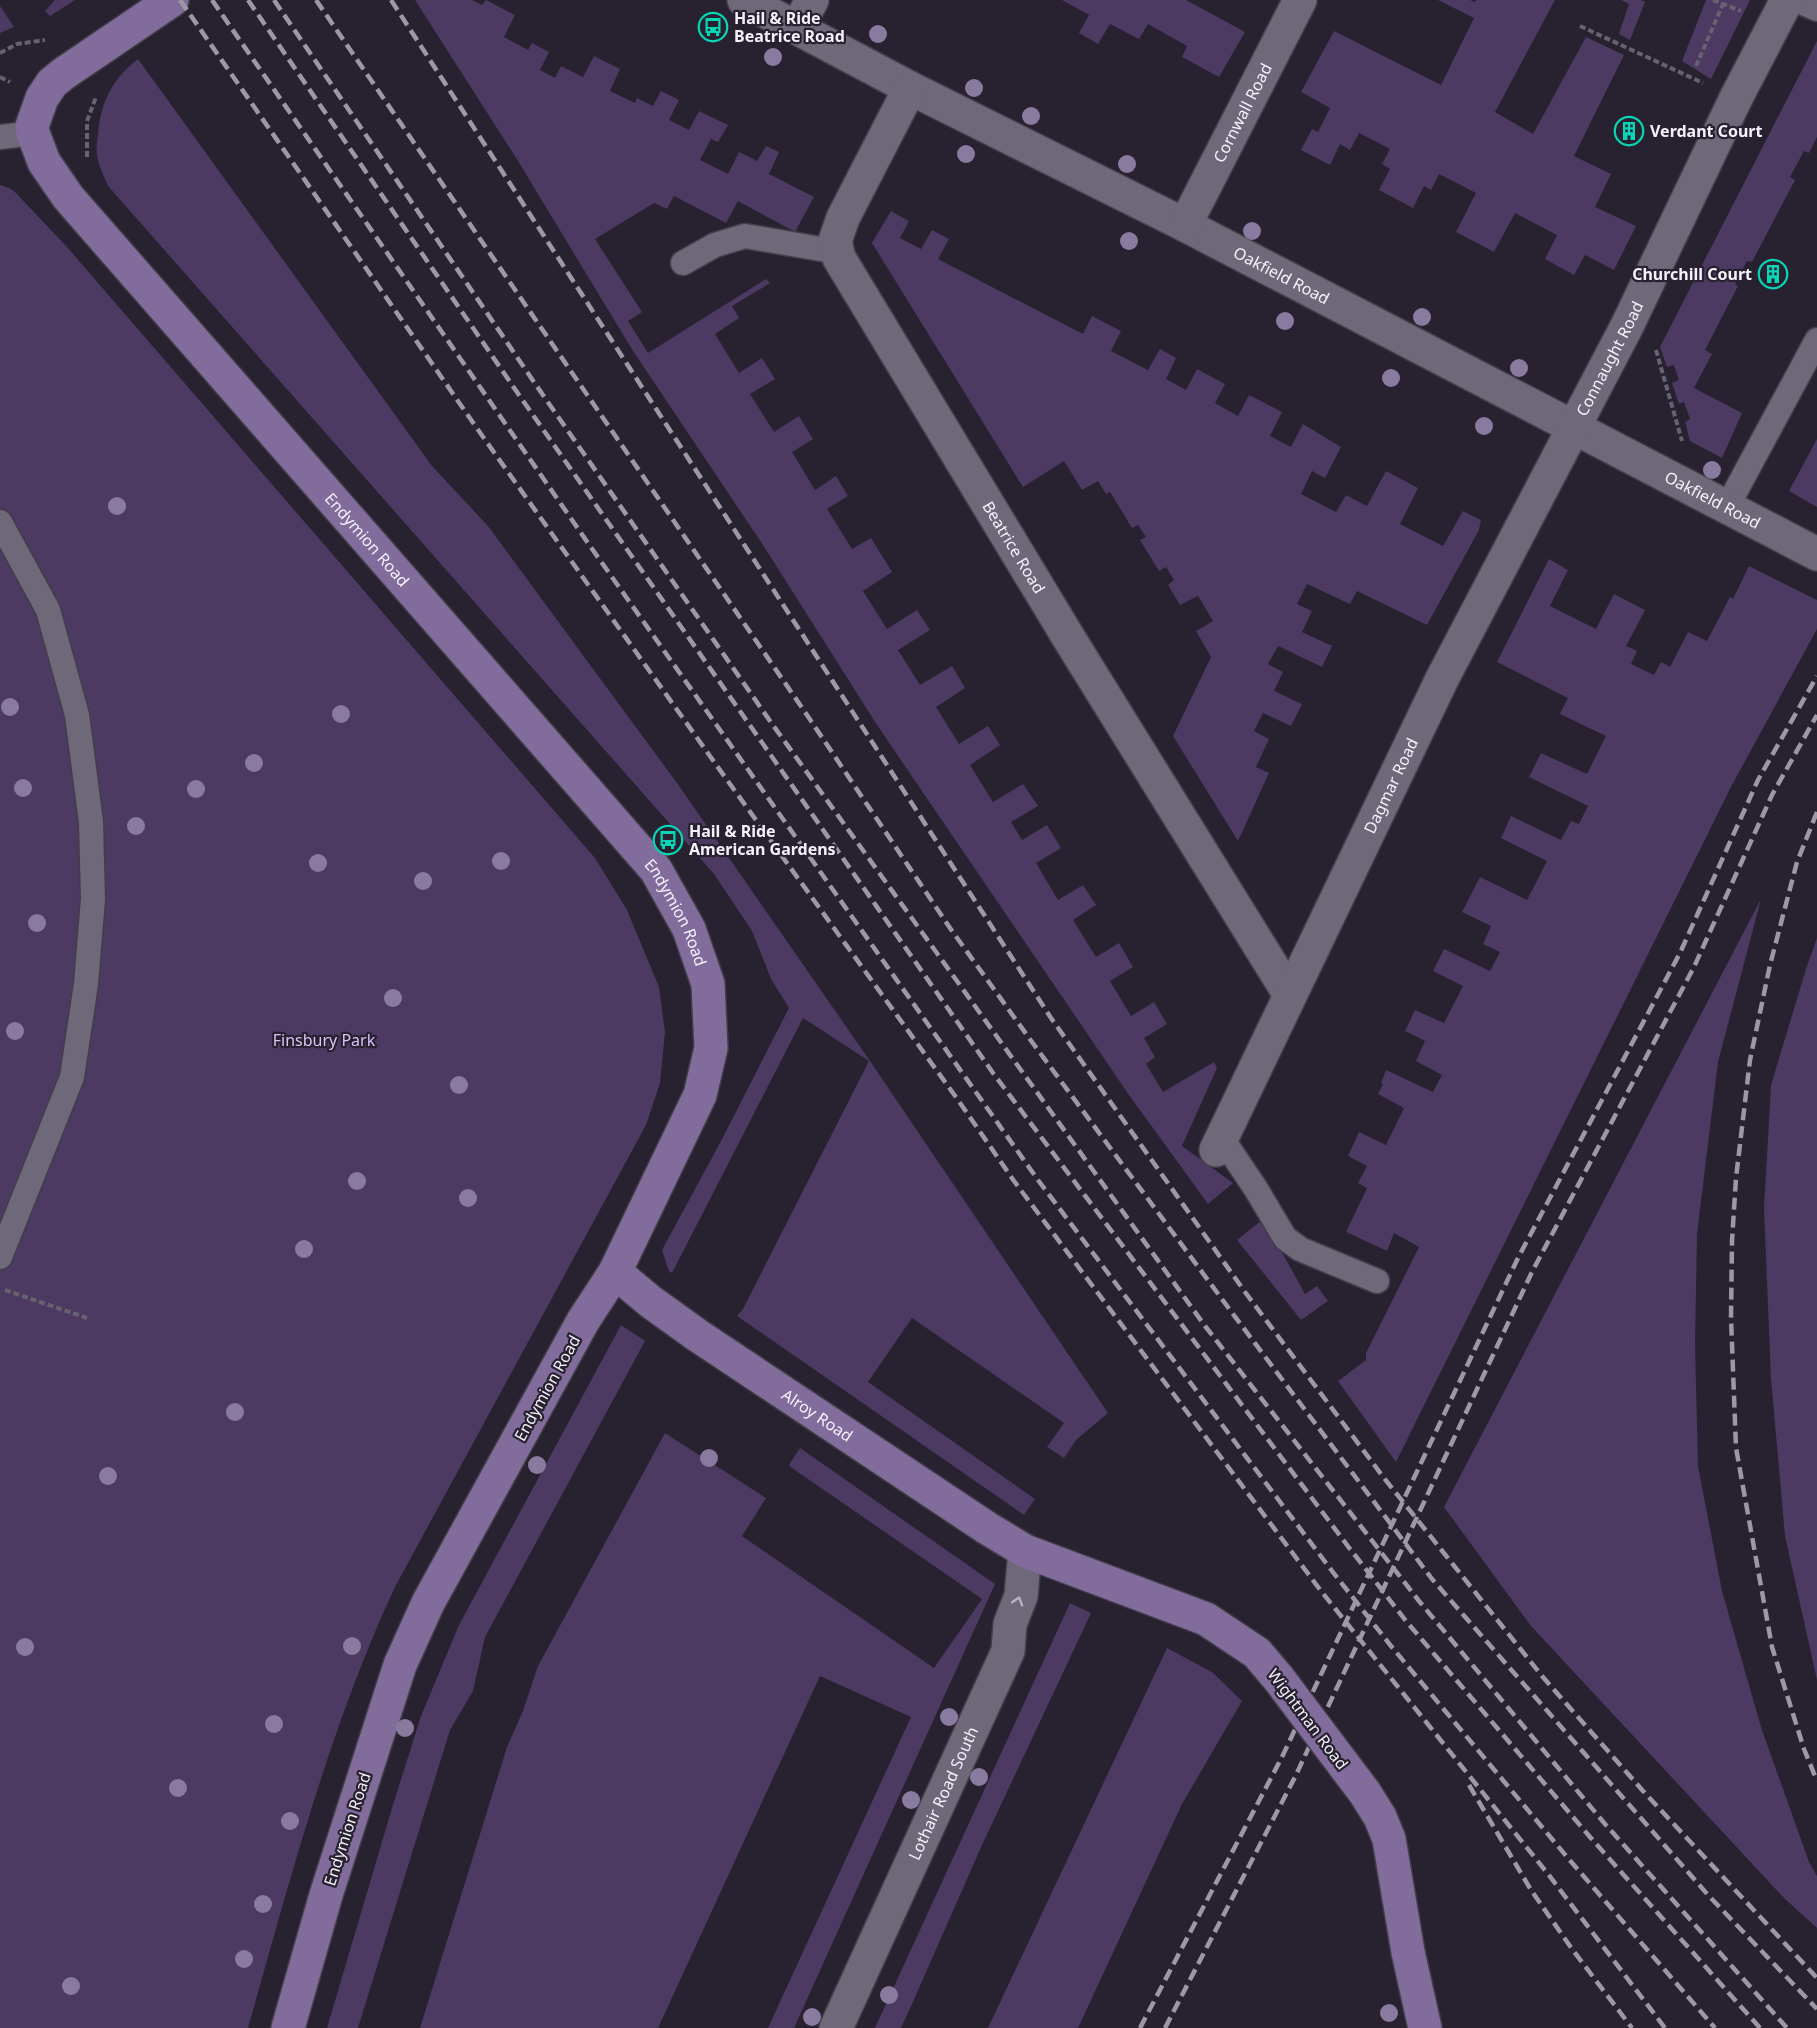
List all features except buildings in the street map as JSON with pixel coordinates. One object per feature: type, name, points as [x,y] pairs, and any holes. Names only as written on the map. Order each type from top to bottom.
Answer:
[{"type":"main road","points":[[33,133],[32,126],[42,98],[52,83],[82,60],[172,0]]},
{"type":"main road","name":"Endymion Road","points":[[33,133],[44,162],[68,197],[656,870],[689,929],[708,984],[711,1048],[700,1095],[615,1272],[583,1321],[440,1582],[400,1665],[326,1895],[288,2028]]},
{"type":"main road","name":"Alroy Road","points":[[615,1272],[651,1302],[697,1335],[1025,1551]]},
{"type":"main road","name":"Wightman Road","points":[[1025,1551],[1206,1619],[1257,1653],[1365,1793],[1380,1817],[1389,1839],[1408,1952],[1425,2028]]},
{"type":"street","name":"Oakfield Road","points":[[744,0],[805,14],[910,88],[1185,225],[1817,554]]},
{"type":"street","name":"Cornwall Road","points":[[1185,225],[1300,0]]},
{"type":"street","name":"Connaught Road","points":[[1574,428],[1628,326],[1736,98],[1787,0]]},
{"type":"street","name":"Beatrice Road","points":[[910,88],[843,218],[835,241],[839,258],[846,273],[1290,995]]},
{"type":"street","name":"Dagmar Road","points":[[1219,1143],[1442,679],[1574,428]]},
{"type":"street","name":"Lothair Road South","points":[[836,2028],[1008,1651],[1010,1624],[1021,1596],[1025,1551]]},
{"type":"lane","points":[[1796,0],[1817,9]]},
{"type":"lane","points":[[0,137],[33,133]]},
{"type":"lane","points":[[683,263],[716,245],[744,236],[838,252]]},
{"type":"lane","points":[[1727,507],[1817,340]]},
{"type":"lane","points":[[0,522],[48,610],[77,715],[91,822],[93,899],[86,984],[72,1077],[0,1257]]},
{"type":"lane","points":[[1219,1143],[1256,1189],[1285,1238],[1300,1249],[1377,1281]]},
{"type":"path","points":[[1696,66],[1723,4]]},
{"type":"path","points":[[1580,26],[1736,98]]},
{"type":"path","points":[[0,53],[17,44]]},
{"type":"path","points":[[88,144],[87,121],[98,91]]},
{"type":"path","points":[[81,118],[87,121]]},
{"type":"path","points":[[1654,341],[1684,446]]},
{"type":"path","points":[[0,1288],[87,1318]]},
{"type":"green space","points":[[55,0],[75,0],[50,16],[45,11]]},
{"type":"green space","points":[[415,0],[472,0],[482,5],[486,0],[515,15],[504,37],[528,50],[532,43],[549,52],[540,70],[555,78],[561,66],[583,77],[594,56],[620,69],[610,91],[635,103],[637,98],[653,106],[661,91],[679,100],[669,120],[689,130],[699,111],[728,125],[718,142],[711,139],[700,160],[728,174],[739,152],[757,161],[766,146],[779,152],[769,174],[814,197],[795,232],[738,201],[726,223],[674,196],[667,209],[654,203],[595,239],[642,312],[628,321],[648,353],[766,279],[770,283],[732,306],[739,318],[715,334],[739,373],[762,358],[775,379],[750,394],[774,432],[799,416],[813,439],[792,452],[815,490],[836,476],[848,496],[827,509],[852,549],[871,538],[892,572],[863,591],[887,629],[917,610],[930,630],[898,650],[920,685],[952,666],[965,688],[936,707],[959,744],[988,726],[1000,745],[970,765],[993,802],[1023,784],[1038,806],[1011,822],[1022,840],[1047,825],[1061,848],[1036,863],[1058,900],[1083,885],[1096,905],[1073,920],[1096,957],[1119,943],[1133,967],[1110,981],[1131,1016],[1154,1002],[1167,1024],[1144,1038],[1155,1057],[1146,1064],[1163,1092],[1214,1062],[1217,1068],[1182,1146],[1233,1183],[1208,1204],[1129,1095],[877,725],[763,545],[633,351],[518,161]]},
{"type":"green space","points":[[1062,0],[1186,0],[1245,32],[1219,77],[1182,57],[1187,46],[1148,24],[1139,39],[1110,24],[1098,44],[1079,33],[1089,15]]},
{"type":"green space","points":[[1438,0],[1475,2],[1476,0],[1555,0],[1495,112],[1533,134],[1586,37],[1624,55],[1574,156],[1611,174],[1595,207],[1636,226],[1614,270],[1585,255],[1574,275],[1545,259],[1557,235],[1515,213],[1494,252],[1456,232],[1476,193],[1439,174],[1431,190],[1424,186],[1413,208],[1379,190],[1390,169],[1382,164],[1390,149],[1359,133],[1350,150],[1340,144],[1330,165],[1301,150],[1312,129],[1318,132],[1330,108],[1301,92],[1334,31],[1441,85],[1474,18]]},
{"type":"green space","points":[[1621,0],[1645,2],[1630,40],[1619,34],[1629,4]]},
{"type":"green space","points":[[1706,0],[1750,0],[1711,79],[1682,61]]},
{"type":"green space","points":[[0,6],[14,27],[0,33]]},
{"type":"green space","points":[[1817,41],[1817,137],[1809,153],[1804,151],[1790,177],[1795,180],[1752,262],[1747,261],[1735,284],[1738,286],[1705,350],[1712,354],[1694,388],[1742,413],[1722,458],[1690,441],[1685,422],[1690,419],[1684,402],[1679,404],[1672,383],[1679,380],[1674,365],[1667,367],[1660,347]]},
{"type":"green space","points":[[138,59],[432,466],[488,526],[677,783],[870,1061],[1108,1413],[1076,1440],[1064,1458],[1047,1447],[1064,1423],[912,1318],[868,1382],[1035,1499],[1024,1515],[737,1316],[743,1309],[869,1061],[803,1018],[672,1273],[669,1271],[662,1250],[789,1008],[771,979],[752,931],[714,874],[108,186],[97,153],[101,113],[114,83]]},
{"type":"green space","name":"Finsbury Park","points":[[0,185],[14,191],[67,247],[595,858],[627,910],[659,987],[665,1032],[660,1083],[646,1125],[395,1587],[372,1640],[331,1749],[296,1860],[248,2028],[0,2028]]},
{"type":"green space","points":[[891,211],[909,221],[900,238],[921,249],[932,230],[949,239],[938,259],[1083,334],[1092,316],[1121,331],[1111,351],[1148,370],[1160,349],[1176,358],[1166,379],[1186,390],[1197,369],[1225,384],[1215,403],[1238,416],[1249,395],[1282,412],[1270,436],[1291,447],[1303,424],[1341,447],[1325,478],[1312,471],[1301,494],[1336,512],[1346,495],[1367,506],[1386,471],[1418,488],[1400,524],[1443,546],[1463,511],[1481,520],[1479,530],[1427,625],[1357,591],[1350,604],[1307,584],[1297,604],[1312,611],[1302,632],[1332,646],[1322,667],[1278,646],[1268,664],[1283,672],[1274,691],[1302,704],[1291,726],[1263,713],[1254,731],[1269,739],[1256,767],[1269,773],[1238,841],[1173,736],[1211,657],[1196,631],[1213,621],[1198,596],[1180,605],[1168,585],[1174,580],[1166,567],[1159,571],[1140,540],[1146,537],[1138,525],[1132,528],[1110,492],[1106,494],[1098,481],[1082,490],[1064,461],[1023,487],[872,243]]},
{"type":"green space","points":[[1817,439],[1817,507],[1789,491]]},
{"type":"green space","points":[[1549,559],[1568,570],[1550,606],[1596,629],[1614,594],[1645,610],[1626,646],[1637,651],[1631,664],[1654,675],[1661,662],[1670,667],[1688,632],[1707,641],[1730,597],[1733,599],[1749,566],[1817,600],[1817,629],[1732,785],[1396,1462],[1338,1381],[1366,1360],[1366,1353],[1419,1247],[1394,1233],[1387,1251],[1346,1232],[1367,1188],[1358,1183],[1367,1166],[1348,1156],[1359,1132],[1386,1145],[1404,1108],[1378,1094],[1386,1070],[1433,1092],[1442,1075],[1416,1061],[1425,1041],[1405,1031],[1415,1010],[1444,1023],[1463,986],[1433,971],[1444,949],[1490,971],[1500,952],[1483,944],[1491,926],[1462,912],[1480,877],[1527,900],[1547,861],[1501,838],[1511,816],[1561,840],[1571,821],[1579,824],[1588,806],[1529,777],[1541,753],[1587,774],[1606,736],[1560,714],[1568,698],[1497,662]]},
{"type":"green space","points":[[1761,899],[1718,1062],[1697,1234],[1695,1344],[1698,1466],[1722,1591],[1761,1727],[1809,1862],[1817,1876],[1817,1928],[1785,1899],[1531,1626],[1444,1507]]},
{"type":"green space","points":[[1817,938],[1817,1680],[1785,1536],[1771,1379],[1764,1208],[1771,1085]]},
{"type":"green space","points":[[1262,1220],[1305,1294],[1317,1286],[1328,1301],[1301,1320],[1237,1240]]},
{"type":"green space","points":[[621,1325],[645,1341],[485,1637],[473,1691],[450,1730],[358,2028],[327,2028],[421,1716],[459,1625]]},
{"type":"green space","points":[[665,1433],[766,1498],[742,1536],[934,1668],[982,1599],[792,1468],[789,1465],[800,1448],[995,1584],[794,2028],[768,2028],[911,1717],[820,1676],[658,2028],[420,2028],[507,1747],[523,1711],[538,1666]]},
{"type":"green space","points":[[1070,1603],[1091,1613],[982,1845],[901,2028],[875,2028]]},
{"type":"green space","points":[[1167,1648],[1212,1672],[1242,1701],[1182,1804],[1078,2028],[988,2028]]},
{"type":"railway","points":[[180,0],[476,427],[1014,1181],[1321,1591],[1548,1874],[1665,2028]]},
{"type":"railway","points":[[212,0],[590,546],[1038,1180],[1391,1646],[1567,1857],[1715,2028]]},
{"type":"railway","points":[[248,0],[519,395],[993,1073],[1406,1621],[1590,1837],[1760,2028]]},
{"type":"railway","points":[[274,0],[536,385],[770,721],[1205,1326],[1419,1601],[1605,1824],[1787,2028]]},
{"type":"railway","points":[[316,0],[807,715],[950,928],[1230,1310],[1432,1579],[1708,1895],[1817,2009]]},
{"type":"railway","points":[[391,0],[1051,1018],[1245,1292],[1384,1478],[1542,1676],[1643,1791],[1817,1978]]},
{"type":"railway","points":[[1140,2028],[1282,1757],[1518,1258],[1680,953],[1758,780],[1817,676]]},
{"type":"railway","points":[[1165,2028],[1295,1777],[1532,1272],[1694,967],[1772,795],[1817,715]]},
{"type":"railway","points":[[1817,812],[1797,862],[1770,965],[1750,1060],[1736,1178],[1731,1318],[1736,1448],[1772,1647],[1804,1749],[1817,1781]]},
{"type":"railway","points":[[1469,1785],[1531,1890],[1632,2028]]},
{"type":"place","name":"Hail & Ride Beatrice Road","points":[[713,27]]},
{"type":"place","name":"Verdant Court","points":[[1629,131]]},
{"type":"place","name":"Churchill Court","points":[[1773,274]]},
{"type":"place","name":"Hail & Ride American Gardens","points":[[668,840]]}]
